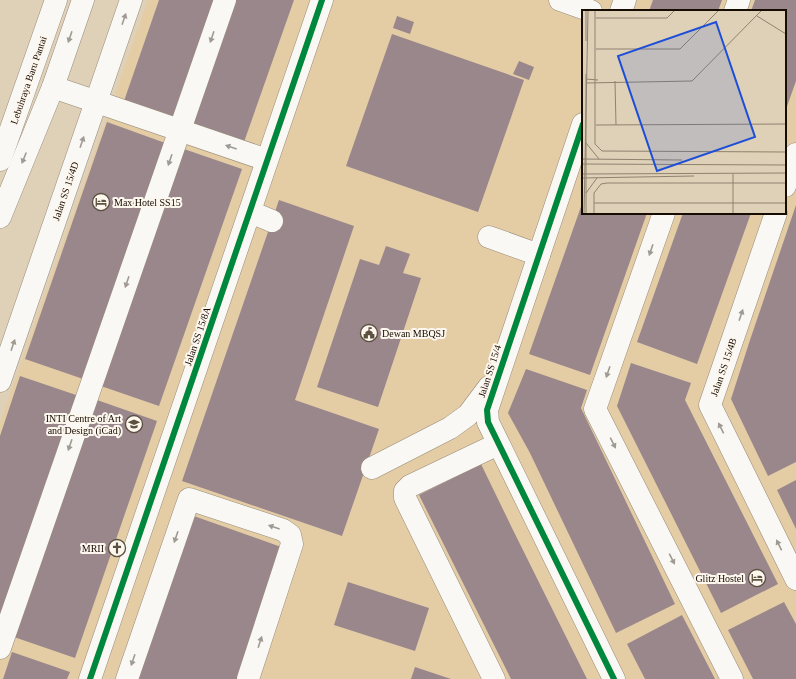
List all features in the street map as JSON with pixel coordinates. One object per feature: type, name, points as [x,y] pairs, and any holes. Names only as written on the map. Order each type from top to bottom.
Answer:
[{"type":"main road","name":"Lebuhraya Baru Pantai","points":[[0,160],[56,0]]},
{"type":"main road","points":[[0,217],[53,87],[83,0]]},
{"type":"main road","name":"Jalan SS 15/4D","points":[[0,382],[131,0]]},
{"type":"main road","points":[[0,648],[225,0]]},
{"type":"main road","name":"Jalan SS 15/8A","points":[[90,679],[322,0]]},
{"type":"main road","points":[[560,0],[588,10]]},
{"type":"main road","points":[[621,10],[625,0]]},
{"type":"main road","points":[[735,10],[739,0]]},
{"type":"main road","points":[[53,87],[268,160]]},
{"type":"main road","name":"Jalan SS 15/4","points":[[582,127],[487,410],[488,422],[614,679]]},
{"type":"main road","points":[[786,183],[796,154]]},
{"type":"main road","points":[[250,212],[272,221]]},
{"type":"main road","points":[[664,214],[595,409],[732,679]]},
{"type":"main road","name":"Jalan SS 15/4B","points":[[776,214],[710,405],[796,580]]},
{"type":"main road","points":[[489,237],[539,255]]},
{"type":"main road","points":[[372,468],[450,428],[468,415],[498,377]]},
{"type":"main road","points":[[450,428],[461,426],[479,431],[498,442]]},
{"type":"main road","points":[[494,679],[406,498],[405,491],[410,486],[498,442]]},
{"type":"main road","points":[[127,679],[189,499],[283,530],[290,535],[292,544],[248,679]]},
{"type":"shaded area","points":[[148,0],[796,0],[796,679],[0,679],[0,423]]},
{"type":"building","points":[[159,0],[220,0],[178,120],[124,101]]},
{"type":"building","points":[[234,0],[294,0],[244,142],[191,124]]},
{"type":"building","points":[[653,0],[722,0],[718,10],[649,10]]},
{"type":"building","points":[[755,0],[796,0],[796,81],[786,109],[786,10],[751,10]]},
{"type":"building","points":[[397,16],[414,22],[410,34],[393,28]]},
{"type":"building","points":[[392,34],[524,80],[478,212],[346,166]]},
{"type":"building","points":[[519,61],[534,67],[529,80],[513,74]]},
{"type":"building","points":[[107,122],[168,144],[86,380],[25,359]]},
{"type":"building","points":[[181,148],[242,169],[159,406],[98,385]]},
{"type":"building","points":[[279,200],[354,226],[295,400],[379,429],[342,536],[182,481]]},
{"type":"building","points":[[582,204],[582,214],[647,214],[590,375],[529,354]]},
{"type":"building","points":[[796,205],[796,462],[768,476],[731,399]]},
{"type":"building","points":[[683,214],[751,214],[697,364],[637,342]]},
{"type":"building","name":"Dewan MBQSJ","points":[[386,246],[410,254],[403,273],[421,278],[378,407],[317,387],[360,259],[379,265]]},
{"type":"building","points":[[631,363],[691,383],[685,400],[778,584],[721,613],[617,406]]},
{"type":"building","points":[[526,369],[587,390],[581,408],[675,604],[616,633],[530,453],[508,413]]},
{"type":"building","points":[[20,376],[82,397],[0,631],[0,436]]},
{"type":"building","points":[[97,400],[157,421],[75,658],[14,637]]},
{"type":"building","points":[[481,464],[587,679],[511,679],[419,495]]},
{"type":"building","points":[[796,480],[796,529],[777,490]]},
{"type":"building","points":[[191,515],[284,548],[238,679],[134,679]]},
{"type":"building","points":[[348,582],[429,608],[415,651],[334,625]]},
{"type":"building","points":[[784,602],[796,624],[796,679],[753,679],[728,630]]},
{"type":"building","points":[[682,615],[715,679],[645,679],[627,644]]},
{"type":"building","points":[[12,652],[70,672],[67,679],[3,679]]},
{"type":"building","points":[[415,667],[451,679],[411,679]]},
{"type":"cycle path","points":[[90,679],[322,0]]},
{"type":"cycle path","points":[[582,127],[487,410],[488,422],[614,679]]},
{"type":"place","name":"Max Hotel SS15","points":[[101,202]]},
{"type":"place","name":"Dewan MBQSJ","points":[[369,333]]},
{"type":"place","name":"INTI Centre of Art and Design (iCad)","points":[[134,424]]},
{"type":"place","name":"MRII","points":[[117,548]]},
{"type":"place","name":"Glitz Hostel","points":[[757,578]]}]
